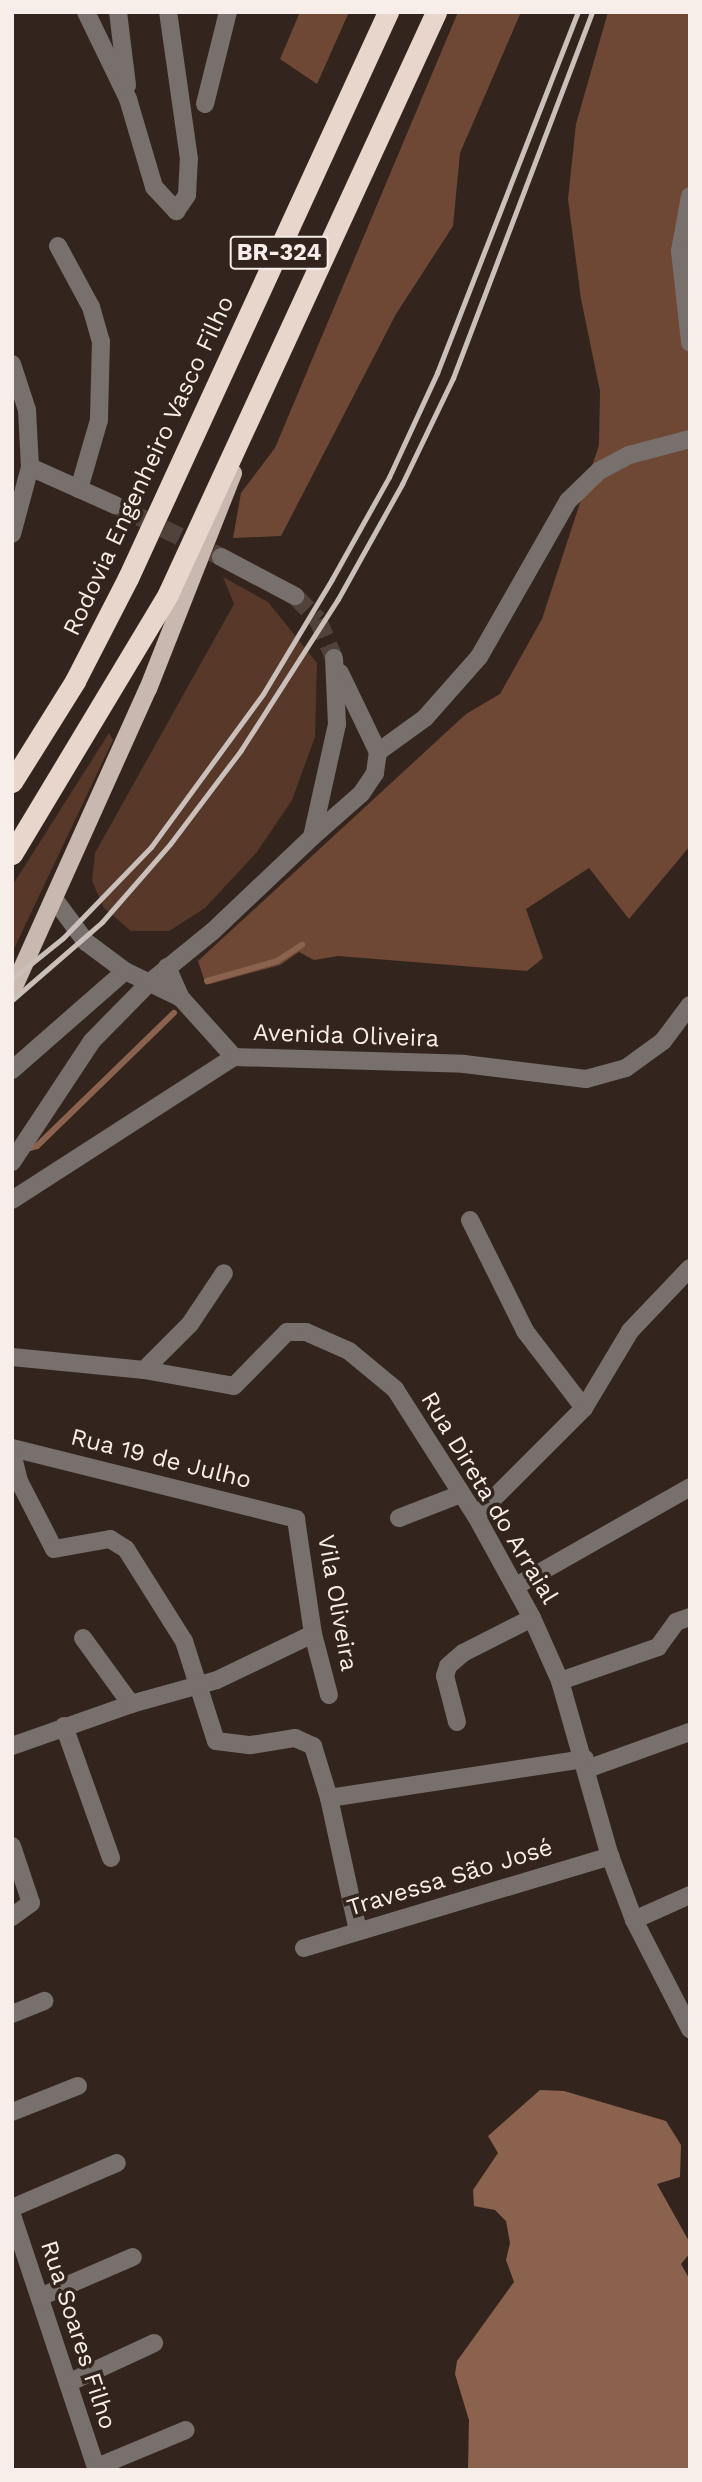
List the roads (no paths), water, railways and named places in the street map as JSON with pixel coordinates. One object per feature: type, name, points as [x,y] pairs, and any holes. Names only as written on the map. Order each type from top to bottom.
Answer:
[{"type":"highway","name":"Rodovia Engenheiro Vasco Filho","points":[[12,782],[75,681],[128,578],[388,12]]},
{"type":"highway","name":"BR-324","points":[[12,854],[169,594],[436,12]]},
{"type":"main road","points":[[12,991],[55,900],[183,606],[251,419]]},
{"type":"street","points":[[86,12],[128,99]]},
{"type":"street","points":[[118,12],[128,99],[147,170],[160,198],[173,210],[180,210],[187,195],[189,159],[168,12]]},
{"type":"street","points":[[205,104],[228,12]]},
{"type":"street","points":[[690,196],[680,251],[690,342]]},
{"type":"street","points":[[58,246],[91,307],[101,341],[99,420],[79,489]]},
{"type":"street","points":[[12,364],[27,411],[30,467],[12,534]]},
{"type":"street","points":[[378,752],[425,718],[479,657],[568,501],[599,471],[629,455],[690,439]]},
{"type":"street","points":[[30,467],[115,505]]},
{"type":"street","points":[[221,557],[295,596]]},
{"type":"street","points":[[12,1162],[92,1041],[149,983],[213,932],[361,794],[375,774],[378,752],[335,661],[337,724],[312,837]]},
{"type":"street","points":[[55,900],[86,942],[125,971],[181,998]]},
{"type":"street","points":[[167,967],[181,998],[234,1057]]},
{"type":"street","points":[[12,1070],[125,971]]},
{"type":"street","name":"Avenida Oliveira","points":[[12,1199],[234,1057],[464,1064],[586,1079],[626,1068],[663,1041],[690,1004]]},
{"type":"street","points":[[470,1220],[525,1331],[584,1408]]},
{"type":"street","points":[[476,1516],[584,1408],[630,1331],[690,1268]]},
{"type":"street","points":[[144,1370],[190,1324],[224,1273]]},
{"type":"street","name":"Rua Direta do Arraial","points":[[12,1357],[144,1370],[234,1386],[287,1332],[326,1339],[395,1389],[476,1516],[532,1618],[560,1681],[586,1764],[610,1856],[634,1920],[689,2027]]},
{"type":"street","points":[[12,1450],[19,1481],[54,1549],[110,1539],[126,1549],[184,1641],[219,1743],[307,1741],[315,1750],[329,1798],[358,1931]]},
{"type":"street","name":"Rua 19 de Julho","points":[[12,1450],[296,1520]]},
{"type":"street","points":[[516,1586],[690,1488]]},
{"type":"street","points":[[399,1518],[461,1494]]},
{"type":"street","name":"Vila Oliveira","points":[[296,1520],[313,1633],[329,1695]]},
{"type":"street","points":[[560,1681],[658,1647],[676,1622],[690,1617]]},
{"type":"street","points":[[457,1722],[445,1676],[448,1666],[463,1653],[532,1618]]},
{"type":"street","points":[[12,1746],[131,1704],[200,1685],[272,1657],[313,1633]]},
{"type":"street","points":[[83,1638],[131,1704]]},
{"type":"street","points":[[64,1726],[111,1858]]},
{"type":"street","points":[[329,1798],[586,1764],[690,1732]]},
{"type":"street","points":[[12,1846],[30,1907],[12,1917]]},
{"type":"street","name":"Travessa São José","points":[[304,1948],[610,1856]]},
{"type":"street","points":[[634,1920],[690,1895]]},
{"type":"street","points":[[12,2014],[45,2001]]},
{"type":"street","points":[[12,2112],[78,2086]]},
{"type":"street","points":[[12,2208],[117,2163]]},
{"type":"street","name":"Rua Soares Filho","points":[[12,2215],[97,2468]]},
{"type":"street","points":[[40,2297],[133,2257]]},
{"type":"street","points":[[68,2383],[155,2343]]},
{"type":"street","points":[[97,2468],[186,2430]]},
{"type":"waterway","points":[[207,981],[277,961],[302,945]]},
{"type":"waterway","points":[[27,1149],[37,1146],[174,1013]]},
{"type":"tunnel","points":[[115,505],[221,557]]},
{"type":"tunnel","points":[[295,596],[318,620],[334,658]]},
{"type":"railway","points":[[12,979],[63,938],[151,847],[263,694],[332,579],[389,477],[437,373],[578,12]]},
{"type":"railway","points":[[12,1000],[102,922],[170,844],[241,750],[338,599],[402,484],[453,378],[592,12]]}]
